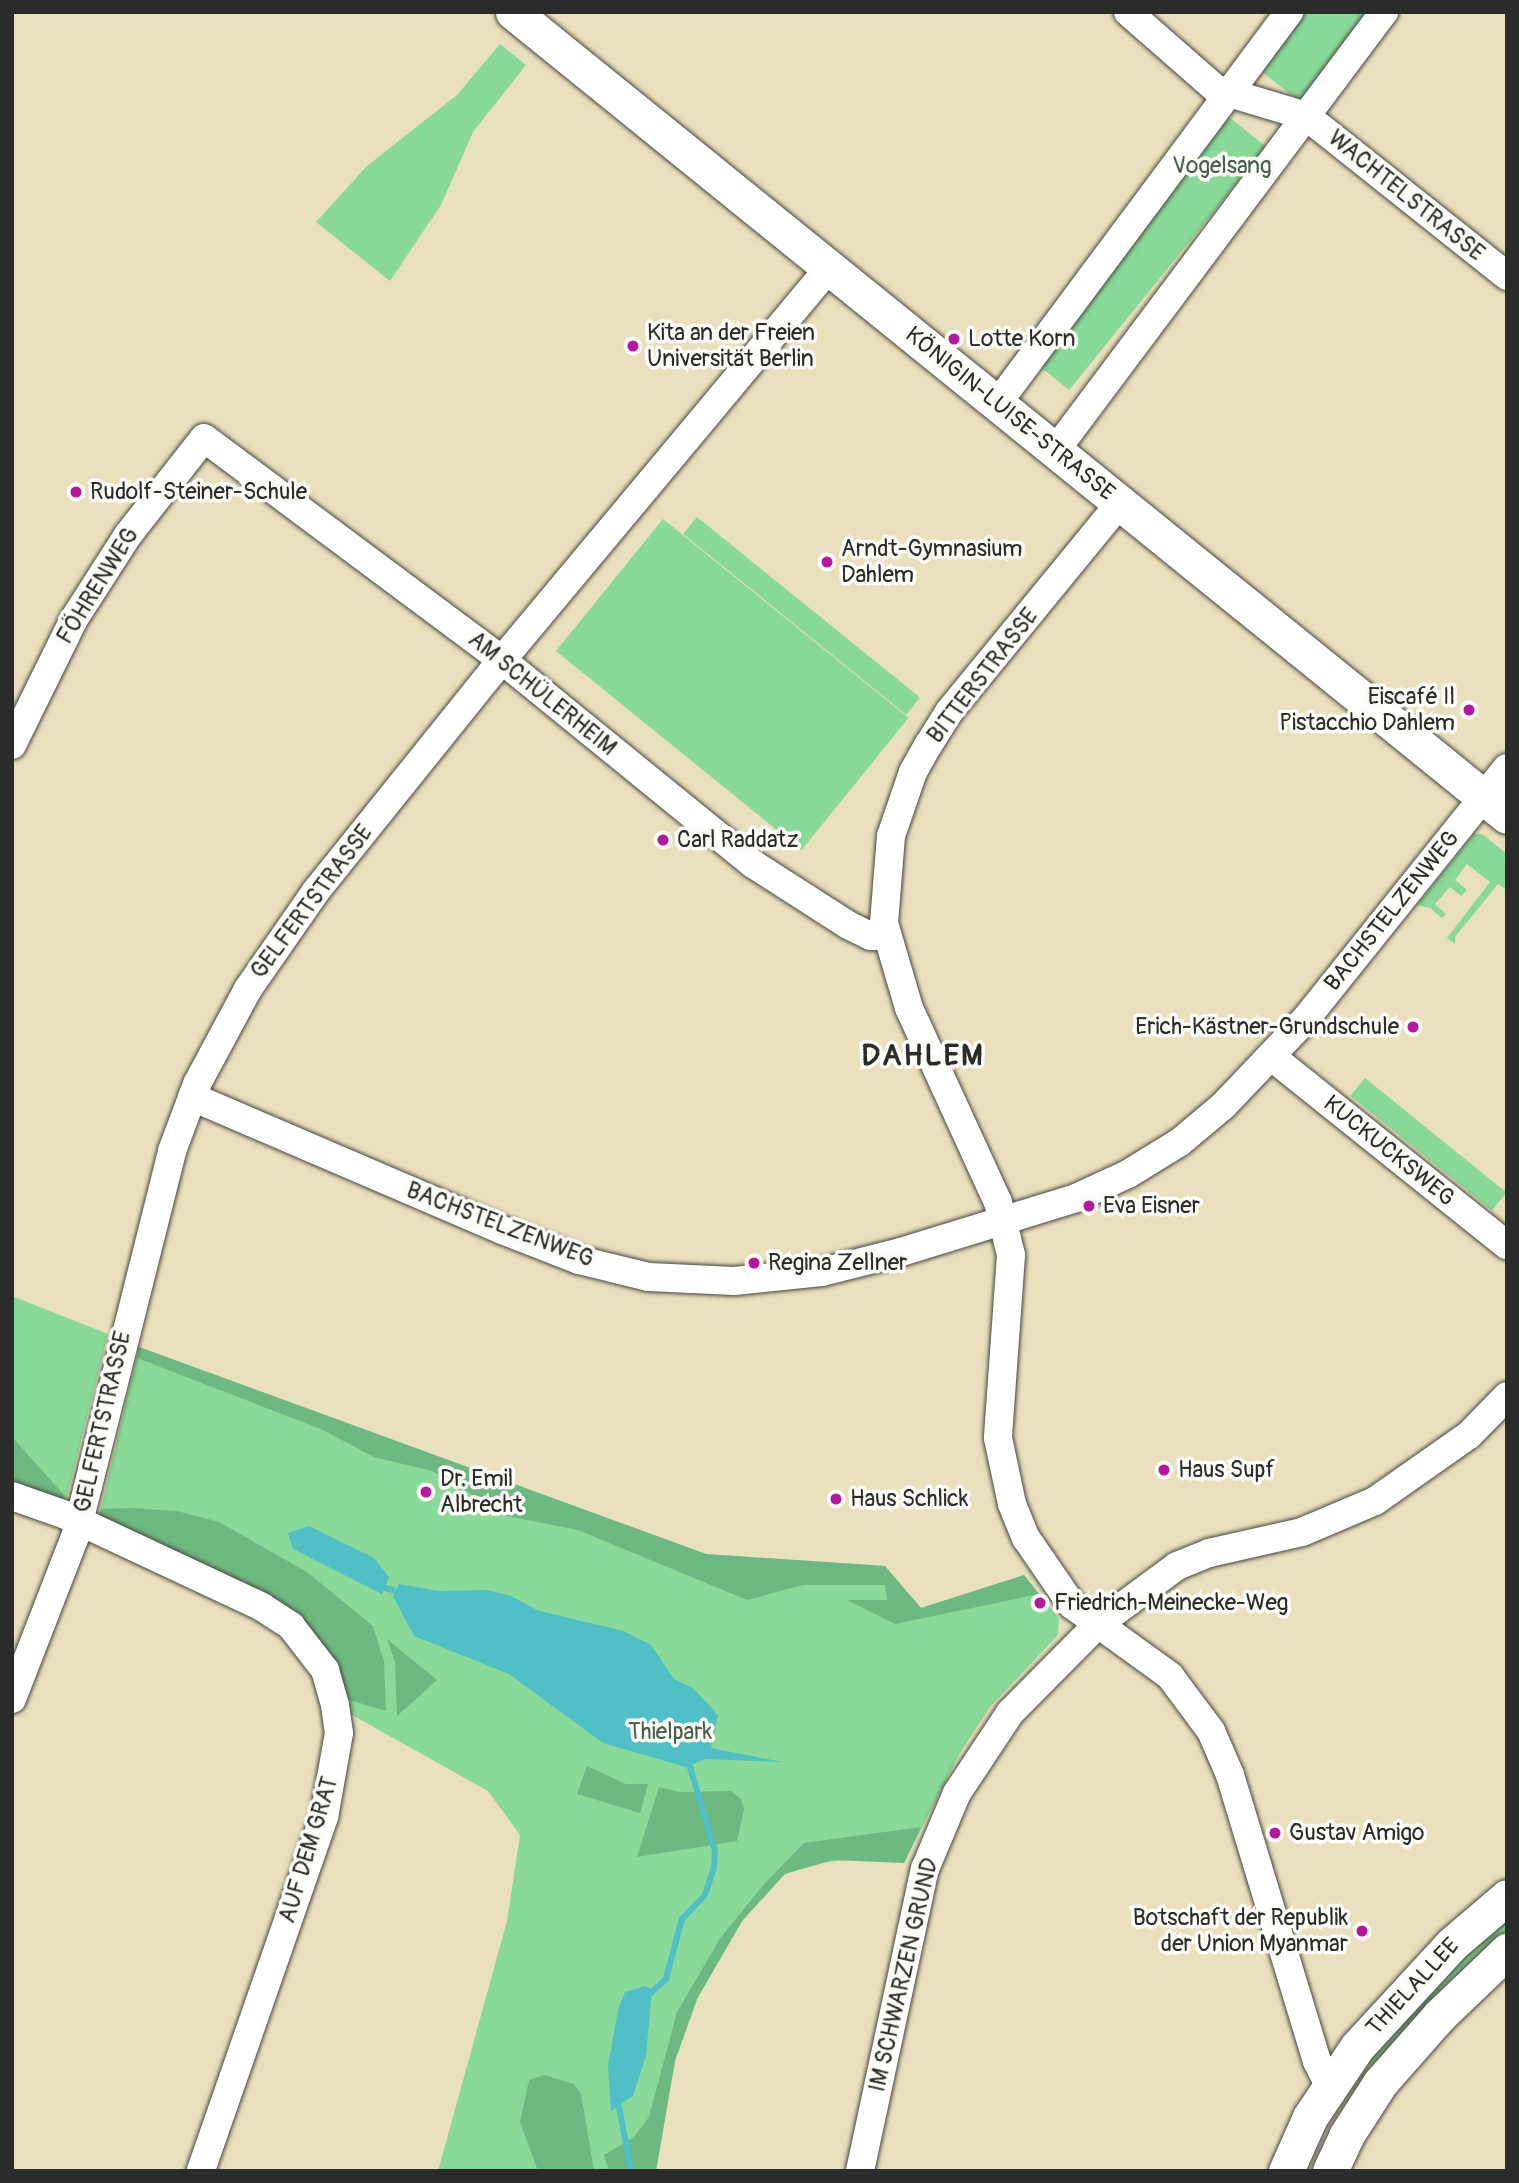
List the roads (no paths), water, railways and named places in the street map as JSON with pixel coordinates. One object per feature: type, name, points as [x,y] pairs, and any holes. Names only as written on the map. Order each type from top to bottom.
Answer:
[{"type":"main road","name":"KÖNIGIN-LUISE-STRASSE","points":[[531,18],[829,268],[1495,806]]},
{"type":"main road","name":"THIELALLEE","points":[[1286,2171],[1329,2086],[1412,1985],[1507,1897]]},
{"type":"main road","name":"THIELALLEE","points":[[1330,2171],[1357,2116],[1404,2054],[1507,1951]]},
{"type":"main road","points":[[1329,2086],[1357,2116]]},
{"type":"street","points":[[1128,12],[1216,89],[1306,116]]},
{"type":"street","points":[[997,404],[1289,12]]},
{"type":"street","points":[[1055,451],[1384,12]]},
{"type":"street","name":"WACHTELSTRASSE","points":[[1306,116],[1507,276]]},
{"type":"street","name":"GELFERTSTRASSE","points":[[12,1699],[79,1521],[156,1203],[192,1097],[278,940],[502,660],[829,268]]},
{"type":"street","name":"AM SCHÜLERHEIM","points":[[204,438],[502,660],[753,864],[849,925],[871,936],[887,936]]},
{"type":"street","name":"FÖHRENWEG","points":[[12,746],[74,619],[128,535],[204,438]]},
{"type":"street","name":"BITTERSTRASSE","points":[[1120,503],[949,712],[913,772],[891,836],[883,904],[887,936],[909,1008],[1003,1220],[1011,1255],[1011,1289],[998,1403],[1003,1470],[1026,1538],[1045,1571],[1072,1605],[1097,1625],[1138,1649],[1170,1676],[1211,1731],[1234,1788],[1317,2061],[1329,2086]]},
{"type":"street","name":"BACHSTELZENWEG","points":[[192,1097],[502,1230],[579,1260],[649,1277],[734,1281],[822,1272],[1076,1198],[1128,1174],[1180,1142],[1272,1057],[1495,806],[1507,768]]},
{"type":"street","name":"KUCKUCKSWEG","points":[[1272,1057],[1507,1245]]},
{"type":"street","name":"IM SCHWARZEN GRUND","points":[[860,2171],[913,1915],[942,1824],[993,1734],[1026,1694],[1097,1625],[1177,1566],[1209,1553],[1302,1532],[1385,1495],[1469,1435],[1507,1396]]},
{"type":"street","name":"AUF DEM GRAT","points":[[12,1496],[79,1521],[262,1607],[291,1626],[325,1670],[335,1705],[339,1733],[324,1817],[201,2171]]},
{"type":"water","points":[[309,1526],[374,1558],[389,1577],[382,1594],[293,1549],[288,1533]]},
{"type":"water","points":[[399,1584],[439,1591],[487,1590],[511,1596],[537,1610],[623,1631],[651,1645],[674,1679],[693,1688],[718,1715],[711,1748],[782,1762],[705,1759],[686,1767],[603,1743],[509,1674],[414,1636],[393,1596]]},
{"type":"water","points":[[645,1986],[652,1989],[646,2055],[633,2096],[611,2111],[608,2066],[618,2010],[625,1992]]},
{"type":"waterway","points":[[385,1588],[393,1590]]},
{"type":"waterway","points":[[651,1993],[666,1979],[682,1919],[705,1895],[714,1868],[715,1851],[690,1767]]},
{"type":"waterway","points":[[619,2107],[631,2171]]},
{"type":"place","name":"Lotte Korn","points":[[954,339]]},
{"type":"place","name":"Kita an der Freien Universität Berlin","points":[[633,346]]},
{"type":"place","name":"Rudolf-Steiner-Schule","points":[[76,492]]},
{"type":"place","name":"Arndt-Gymnasium Dahlem","points":[[827,562]]},
{"type":"place","name":"Eiscafé Il Pistacchio Dahlem","points":[[1469,710]]},
{"type":"place","name":"Carl Raddatz","points":[[663,840]]},
{"type":"place","name":"Erich-Kästner-Grundschule","points":[[1413,1027]]},
{"type":"place","name":"Eva Eisner","points":[[1089,1206]]},
{"type":"place","name":"Regina Zellner","points":[[754,1263]]},
{"type":"place","name":"Haus Supf","points":[[1164,1470]]},
{"type":"place","name":"Dr. Emil Albrecht","points":[[426,1492]]},
{"type":"place","name":"Haus Schlick","points":[[836,1499]]},
{"type":"place","name":"Friedrich-Meinecke-Weg","points":[[1040,1603]]},
{"type":"place","name":"Gustav Amigo","points":[[1275,1833]]},
{"type":"place","name":"Botschaft der Republik der Union Myanmar","points":[[1362,1931]]},
{"type":"district","name":"DAHLEM","points":[[923,1056]]},
{"type":"park label","name":"Vogelsang","points":[[1222,166]]},
{"type":"park label","name":"Thielpark","points":[[670,1732]]}]
